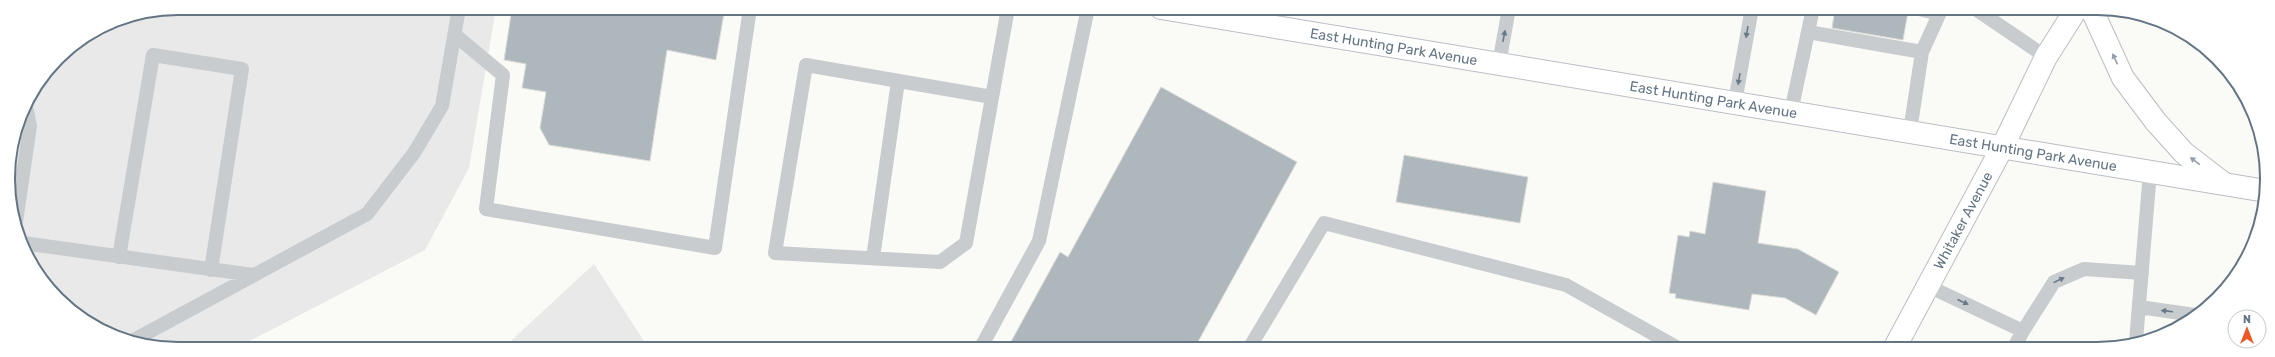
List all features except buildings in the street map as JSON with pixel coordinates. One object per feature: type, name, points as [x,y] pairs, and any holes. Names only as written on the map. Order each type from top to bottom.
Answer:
[{"type":"main road","name":"East Hunting Park Avenue","points":[[1203,15],[2004,146],[2260,191]]},
{"type":"main road","name":"Whitaker Avenue","points":[[1898,342],[2004,146],[2046,57],[2073,15]]},
{"type":"main road","points":[[2094,15],[2124,78],[2156,122],[2184,152],[2226,184]]},
{"type":"lane","points":[[140,337],[367,214],[414,153],[442,106],[458,15]]},
{"type":"lane","points":[[455,35],[503,75],[486,209],[715,248],[749,15]]},
{"type":"lane","points":[[992,97],[806,65],[775,253],[940,262],[966,244],[1007,15]]},
{"type":"lane","points":[[984,342],[1039,241],[1087,15]]},
{"type":"lane","points":[[1498,64],[1508,15]]},
{"type":"lane","points":[[1735,102],[1751,15]]},
{"type":"lane","points":[[1791,112],[1812,15]]},
{"type":"lane","points":[[1910,131],[1922,52],[1939,15]]},
{"type":"lane","points":[[1984,15],[2046,57]]},
{"type":"lane","points":[[1808,32],[1922,52]]},
{"type":"lane","points":[[119,257],[153,56],[242,69],[211,270]]},
{"type":"lane","points":[[873,258],[898,81]]},
{"type":"lane","points":[[18,209],[30,126],[28,115]]},
{"type":"lane","points":[[2136,337],[2150,172]]},
{"type":"lane","points":[[1252,342],[1324,223],[1566,285],[1668,342]]},
{"type":"lane","points":[[28,244],[253,276]]},
{"type":"lane","points":[[2017,342],[2054,282],[2084,269],[2142,273]]},
{"type":"lane","points":[[1928,286],[2023,331]]},
{"type":"lane","points":[[2139,307],[2187,314]]},
{"type":"shaded area","points":[[168,15],[495,15],[469,168],[425,250],[248,342],[157,341],[116,330],[79,308],[63,294],[49,278],[27,241],[16,200],[15,168],[18,147],[27,116],[49,79],[63,63],[79,49],[116,27],[147,18]]},
{"type":"shaded area","points":[[594,264],[644,342],[510,342]]}]
